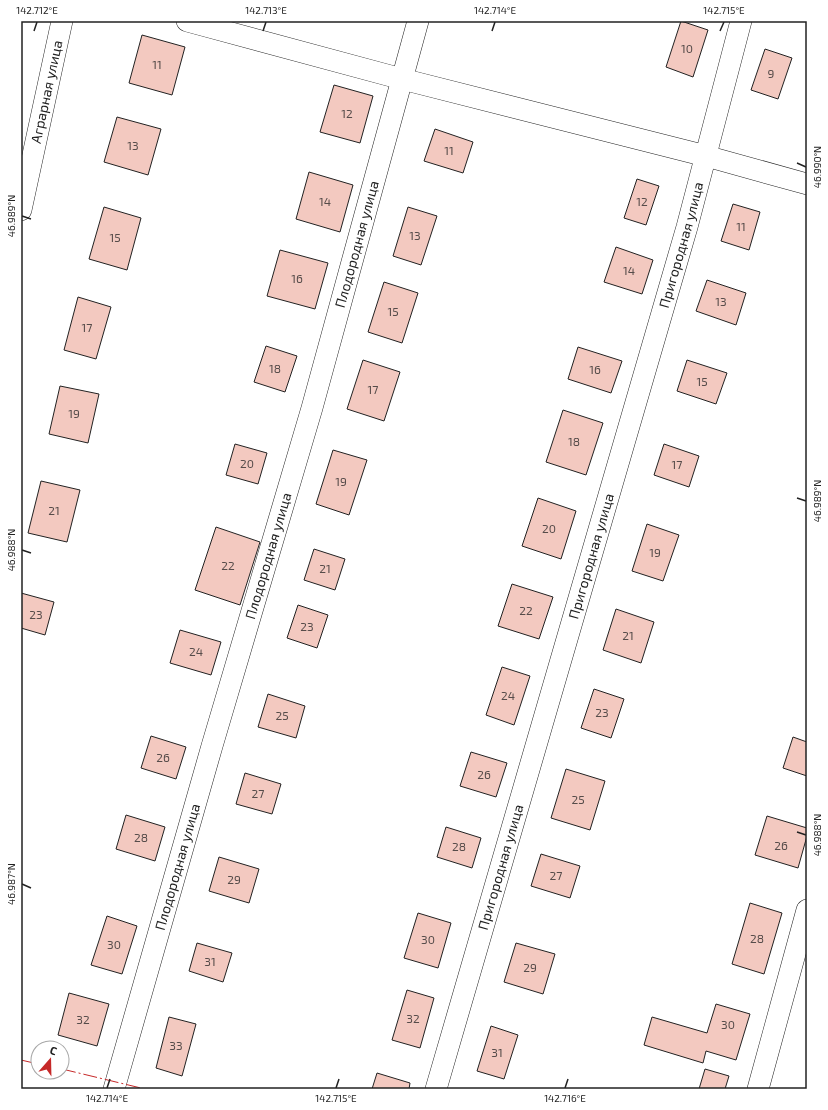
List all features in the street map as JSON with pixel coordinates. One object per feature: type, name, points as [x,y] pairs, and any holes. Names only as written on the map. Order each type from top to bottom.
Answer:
[{"type":"street","name":"Аграрная улица","points":[[21,210],[62,21]]},
{"type":"street","points":[[188,21],[402,79],[706,156],[807,184]]},
{"type":"street","name":"Плодородная улица","points":[[114,1089],[212,746],[312,408],[418,21]]},
{"type":"street","name":"Пригородная улица","points":[[436,1089],[678,258],[741,21]]},
{"type":"street","points":[[758,1089],[807,910]]},
{"type":"building","points":[[681,21],[708,30],[693,77],[666,67]]},
{"type":"building","points":[[142,35],[185,47],[172,95],[129,83]]},
{"type":"building","points":[[765,49],[792,58],[778,99],[751,90]]},
{"type":"building","points":[[334,85],[373,96],[360,143],[320,132]]},
{"type":"building","points":[[117,117],[161,129],[148,175],[104,162]]},
{"type":"building","points":[[435,129],[473,142],[463,173],[424,161]]},
{"type":"building","points":[[309,172],[353,185],[340,232],[296,219]]},
{"type":"building","points":[[637,179],[659,186],[646,225],[624,218]]},
{"type":"building","points":[[733,204],[760,212],[749,250],[721,241]]},
{"type":"building","points":[[104,207],[141,218],[127,270],[89,259]]},
{"type":"building","points":[[408,207],[437,216],[421,265],[393,256]]},
{"type":"building","points":[[616,247],[653,260],[642,294],[604,282]]},
{"type":"building","points":[[280,250],[328,263],[315,309],[267,296]]},
{"type":"building","points":[[707,280],[746,293],[736,325],[696,311]]},
{"type":"building","points":[[384,282],[418,293],[402,343],[368,332]]},
{"type":"building","points":[[78,297],[111,307],[96,359],[64,350]]},
{"type":"building","points":[[266,346],[297,356],[285,392],[254,382]]},
{"type":"building","points":[[578,347],[622,361],[611,393],[568,379]]},
{"type":"building","points":[[363,360],[400,372],[384,421],[347,409]]},
{"type":"building","points":[[687,360],[727,373],[716,404],[677,391]]},
{"type":"building","points":[[60,386],[99,394],[88,443],[49,434]]},
{"type":"building","points":[[563,410],[603,423],[586,475],[546,462]]},
{"type":"building","points":[[235,444],[267,453],[258,484],[226,475]]},
{"type":"building","points":[[664,444],[699,456],[689,487],[654,475]]},
{"type":"building","points":[[333,450],[367,460],[349,515],[316,504]]},
{"type":"building","points":[[41,481],[80,490],[67,542],[28,533]]},
{"type":"building","points":[[538,498],[576,511],[561,559],[522,546]]},
{"type":"building","points":[[647,524],[679,535],[663,581],[632,571]]},
{"type":"building","points":[[216,527],[260,542],[240,605],[195,590]]},
{"type":"building","points":[[314,549],[345,559],[335,590],[304,580]]},
{"type":"building","points":[[512,584],[553,597],[539,639],[498,626]]},
{"type":"building","points":[[21,593],[54,602],[45,635],[21,628]]},
{"type":"building","points":[[298,605],[328,615],[317,648],[287,638]]},
{"type":"building","points":[[616,609],[654,622],[641,663],[603,650]]},
{"type":"building","points":[[180,630],[221,642],[211,675],[170,663]]},
{"type":"building","points":[[502,667],[530,676],[514,725],[486,715]]},
{"type":"building","points":[[594,689],[624,699],[611,738],[581,728]]},
{"type":"building","points":[[268,694],[305,706],[296,738],[258,727]]},
{"type":"building","points":[[151,736],[186,747],[176,779],[141,768]]},
{"type":"building","points":[[793,737],[807,742],[807,776],[783,768]]},
{"type":"building","points":[[471,752],[507,763],[496,797],[460,786]]},
{"type":"building","points":[[566,769],[605,781],[590,830],[551,818]]},
{"type":"building","points":[[245,773],[281,784],[272,814],[236,804]]},
{"type":"building","points":[[126,815],[165,827],[155,861],[116,849]]},
{"type":"building","points":[[767,816],[807,828],[807,836],[798,868],[755,855]]},
{"type":"building","points":[[446,827],[481,838],[472,868],[437,857]]},
{"type":"building","points":[[541,854],[580,866],[570,898],[531,886]]},
{"type":"building","points":[[219,857],[259,869],[249,903],[209,891]]},
{"type":"building","points":[[750,903],[782,913],[764,974],[732,964]]},
{"type":"building","points":[[418,913],[451,923],[438,968],[404,958]]},
{"type":"building","points":[[107,916],[137,926],[122,974],[91,965]]},
{"type":"building","points":[[197,943],[232,953],[223,982],[189,971]]},
{"type":"building","points":[[516,943],[555,954],[543,994],[504,982]]},
{"type":"building","points":[[407,990],[434,998],[420,1048],[392,1040]]},
{"type":"building","points":[[69,993],[109,1004],[97,1046],[58,1035]]},
{"type":"building","points":[[716,1004],[750,1014],[736,1060],[706,1051],[703,1063],[644,1045],[652,1017],[707,1033]]},
{"type":"building","points":[[169,1017],[196,1024],[182,1076],[156,1068]]},
{"type":"building","points":[[491,1026],[518,1035],[504,1079],[477,1071]]},
{"type":"building","points":[[705,1069],[729,1076],[725,1089],[699,1089]]},
{"type":"building","points":[[377,1073],[410,1083],[409,1089],[372,1089]]},
{"type":"power","points":[[21,1060],[30,1062]]},
{"type":"power","points":[[70,1071],[145,1089]]}]
